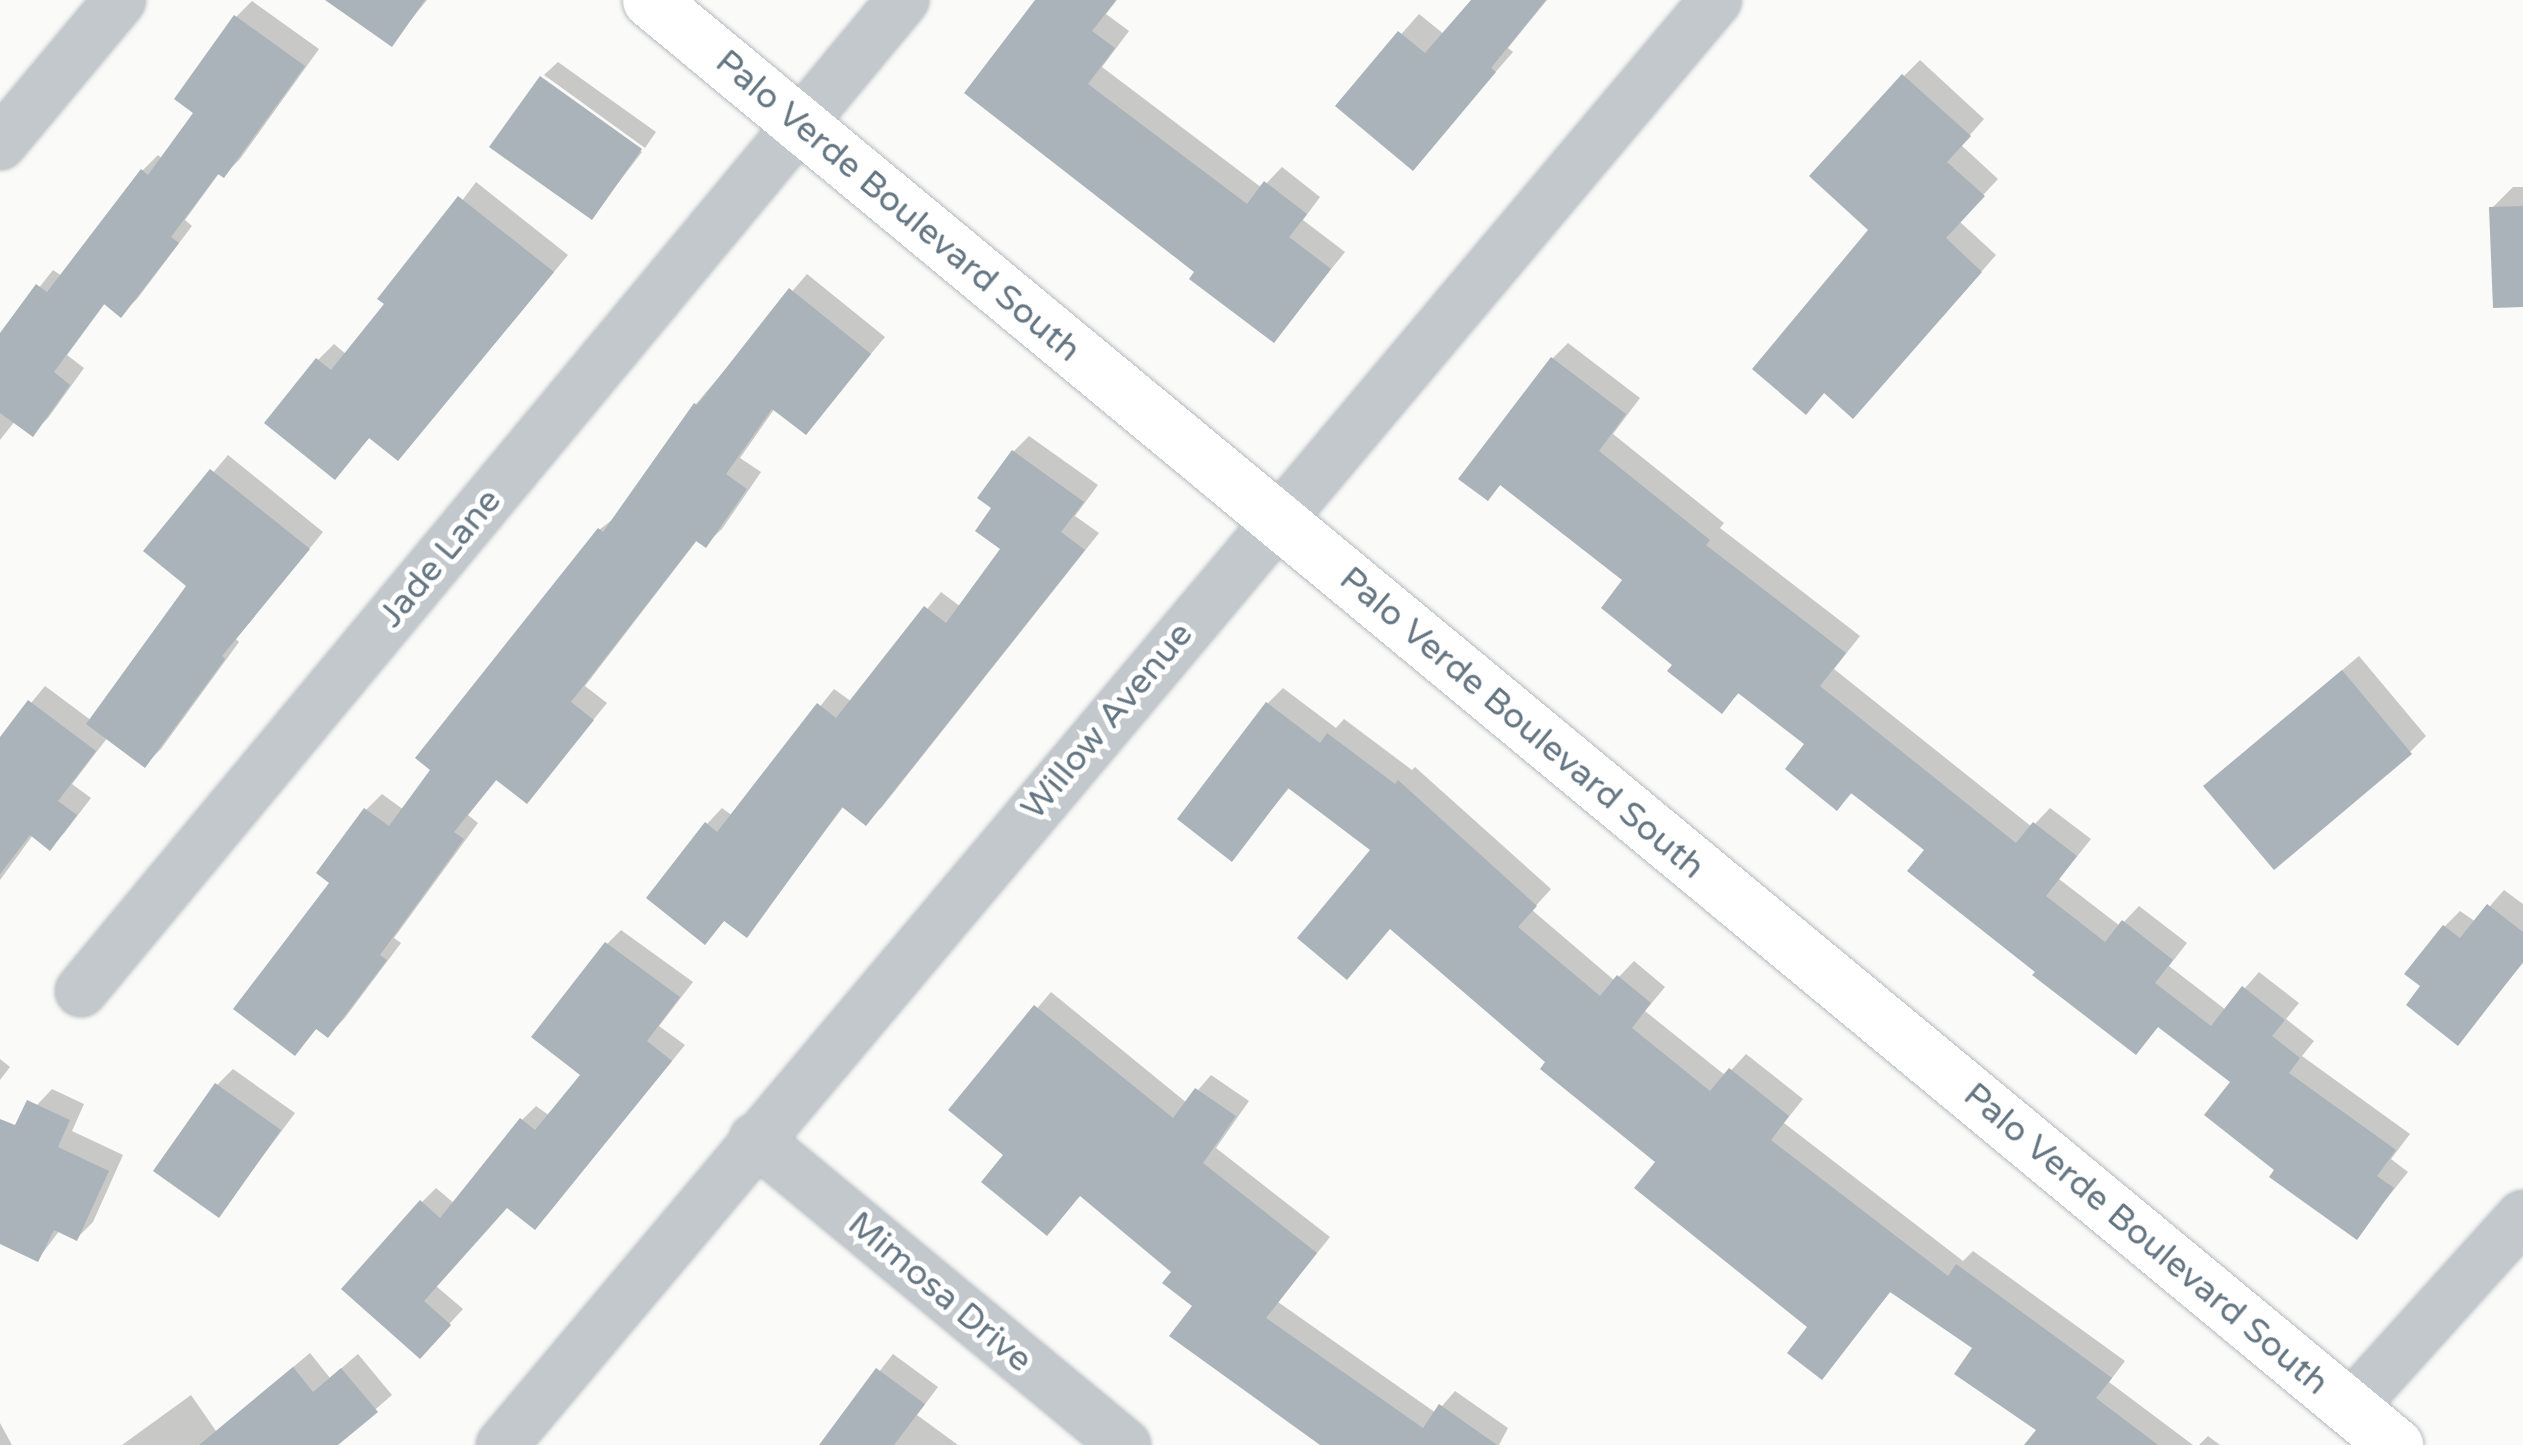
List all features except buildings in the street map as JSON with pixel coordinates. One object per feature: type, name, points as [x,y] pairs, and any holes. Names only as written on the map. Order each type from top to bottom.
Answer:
[{"type":"main road","name":"Palo Verde Boulevard South","points":[[650,0],[2395,1445]]},
{"type":"street","points":[[0,144],[120,0]]},
{"type":"street","name":"Jade Lane","points":[[81,991],[903,0]]},
{"type":"street","name":"Willow Avenue","points":[[502,1445],[1716,0]]},
{"type":"street","name":"Mimosa Drive","points":[[755,1140],[1125,1445]]},
{"type":"street","points":[[2350,1408],[2523,1216]]}]
